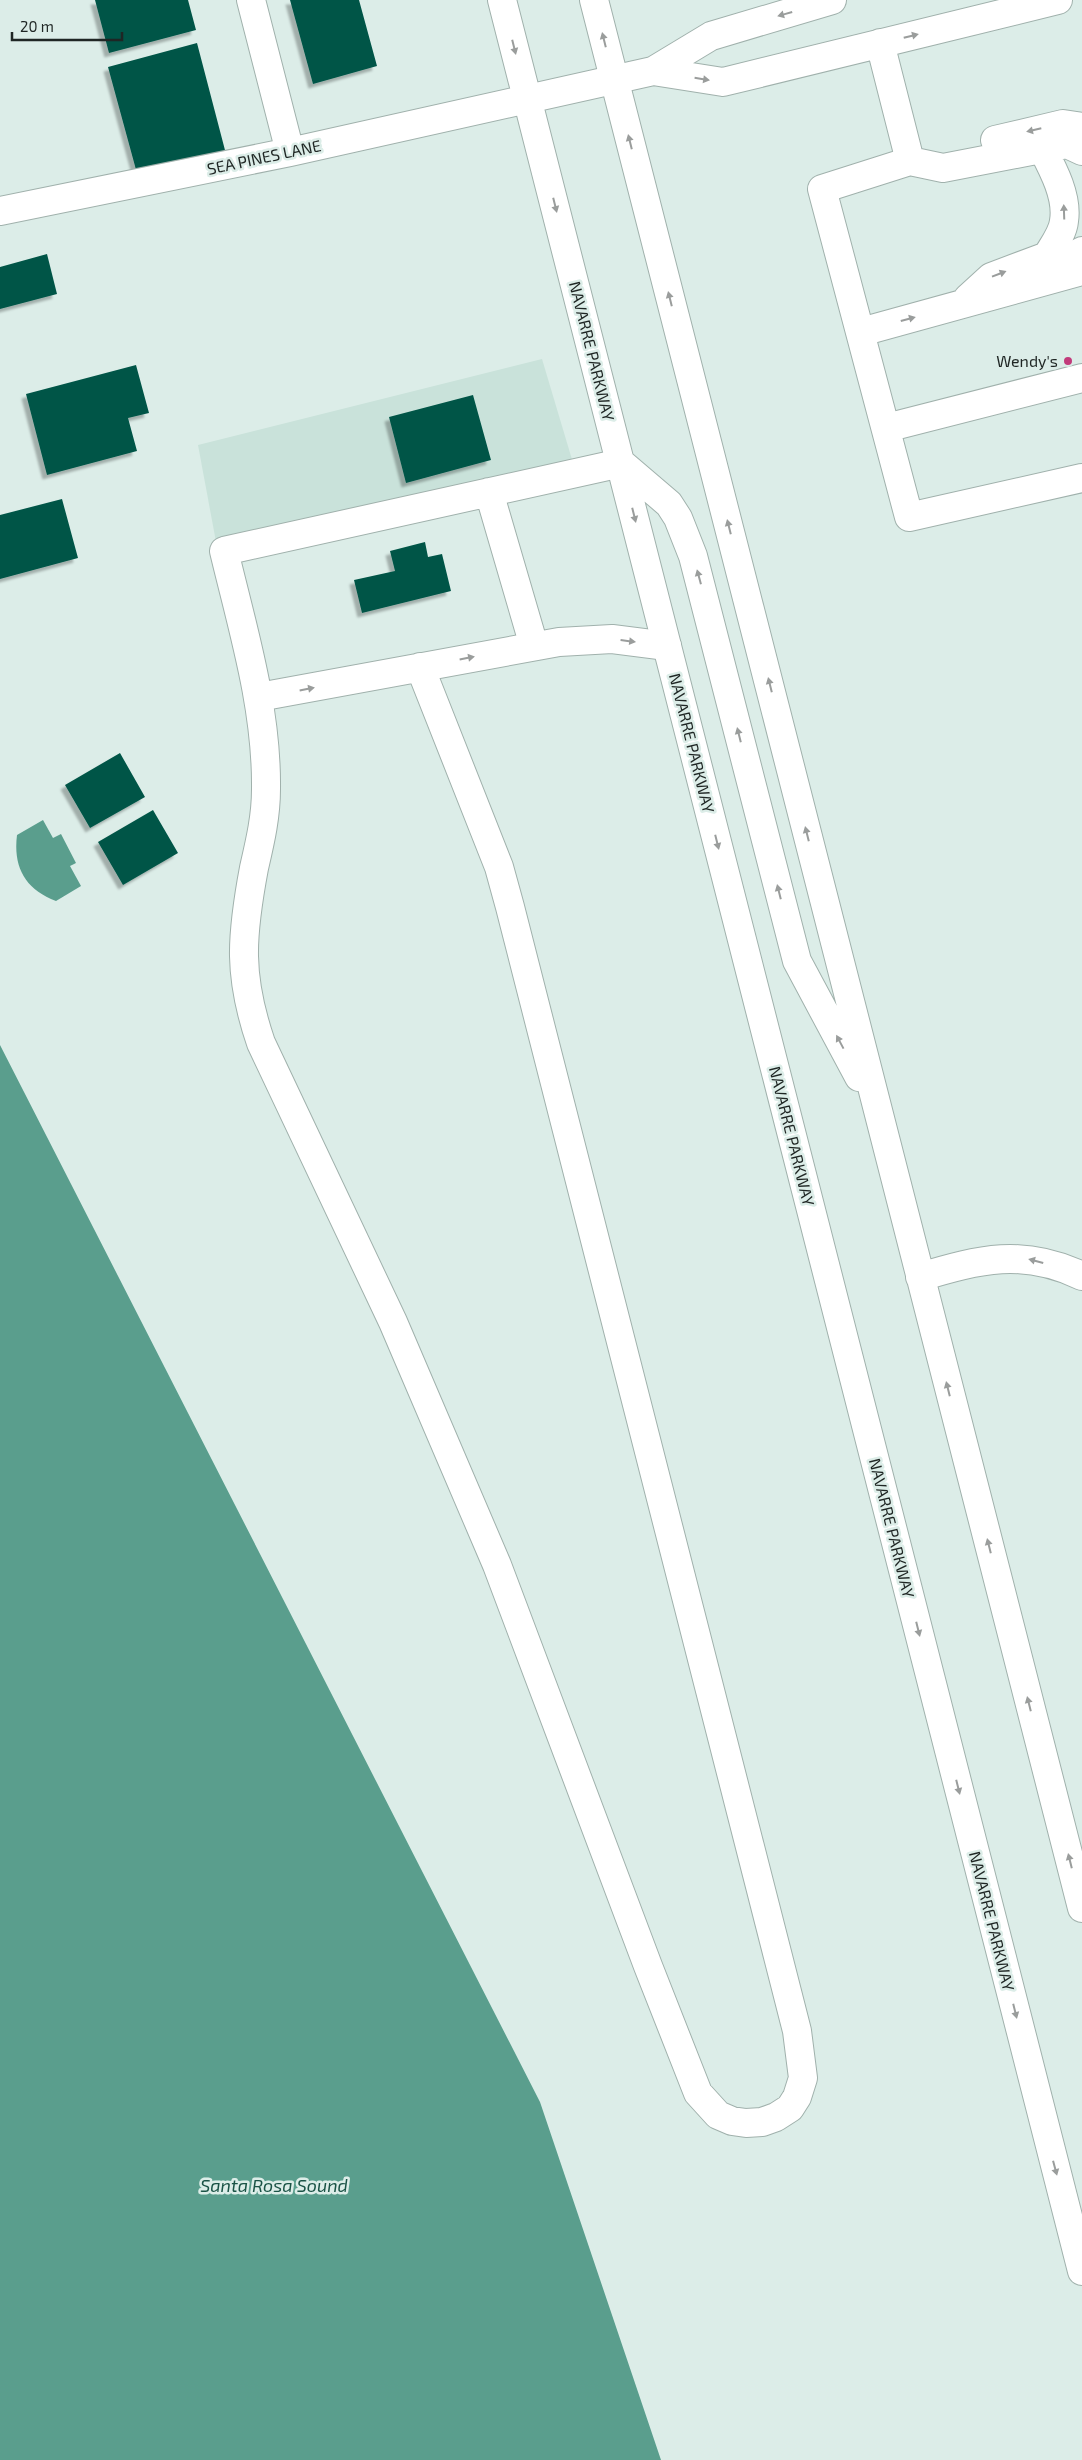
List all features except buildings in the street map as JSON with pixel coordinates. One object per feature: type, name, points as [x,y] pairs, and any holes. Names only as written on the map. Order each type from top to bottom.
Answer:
[{"type":"main road","points":[[251,0],[290,152]]},
{"type":"main road","name":"NAVARRE PARKWAY","points":[[502,0],[1082,2271]]},
{"type":"main road","points":[[594,0],[1082,1908]]},
{"type":"main road","points":[[653,71],[711,36],[832,0]]},
{"type":"main road","points":[[653,71],[723,82],[1058,0]]},
{"type":"main road","points":[[880,43],[910,161]]},
{"type":"main road","name":"SEA PINES LANE","points":[[0,211],[290,152],[653,71]]},
{"type":"main road","points":[[1082,127],[1063,124],[910,161],[822,189],[909,517],[1082,478]]},
{"type":"main road","points":[[910,161],[943,168],[1067,144],[1082,152]]},
{"type":"main road","points":[[1042,148],[1052,167],[1065,206],[1064,223],[1047,256]]},
{"type":"main road","points":[[962,304],[991,276],[1047,256],[1070,258],[1082,251]]},
{"type":"main road","points":[[861,332],[1082,271]]},
{"type":"main road","points":[[886,428],[1082,378]]},
{"type":"main road","points":[[420,667],[499,867],[797,2031],[803,2078],[797,2097],[790,2108],[776,2117],[762,2122],[746,2123],[718,2116],[698,2094],[497,1564],[393,1322],[261,1043],[251,1013],[245,987],[243,960],[245,927],[264,823],[266,756],[259,698],[224,551],[621,463],[669,504],[686,536],[700,576],[797,961],[879,1116]]},
{"type":"main road","points":[[489,492],[534,646]]},
{"type":"main road","points":[[259,698],[559,642],[612,639],[667,646]]},
{"type":"main road","points":[[920,1276],[971,1262],[1026,1258],[1082,1276]]},
{"type":"shaded area","points":[[542,359],[579,483],[219,558],[198,445]]},
{"type":"water","points":[[43,820],[53,838],[61,834],[76,863],[70,866],[81,886],[56,901],[36,890],[29,883],[23,876],[17,857],[17,835]]},
{"type":"water","name":"Santa Rosa Sound","points":[[0,1045],[540,2102],[661,2460],[0,2460]]},
{"type":"place","name":"Wendy's","points":[[1068,361]]}]
